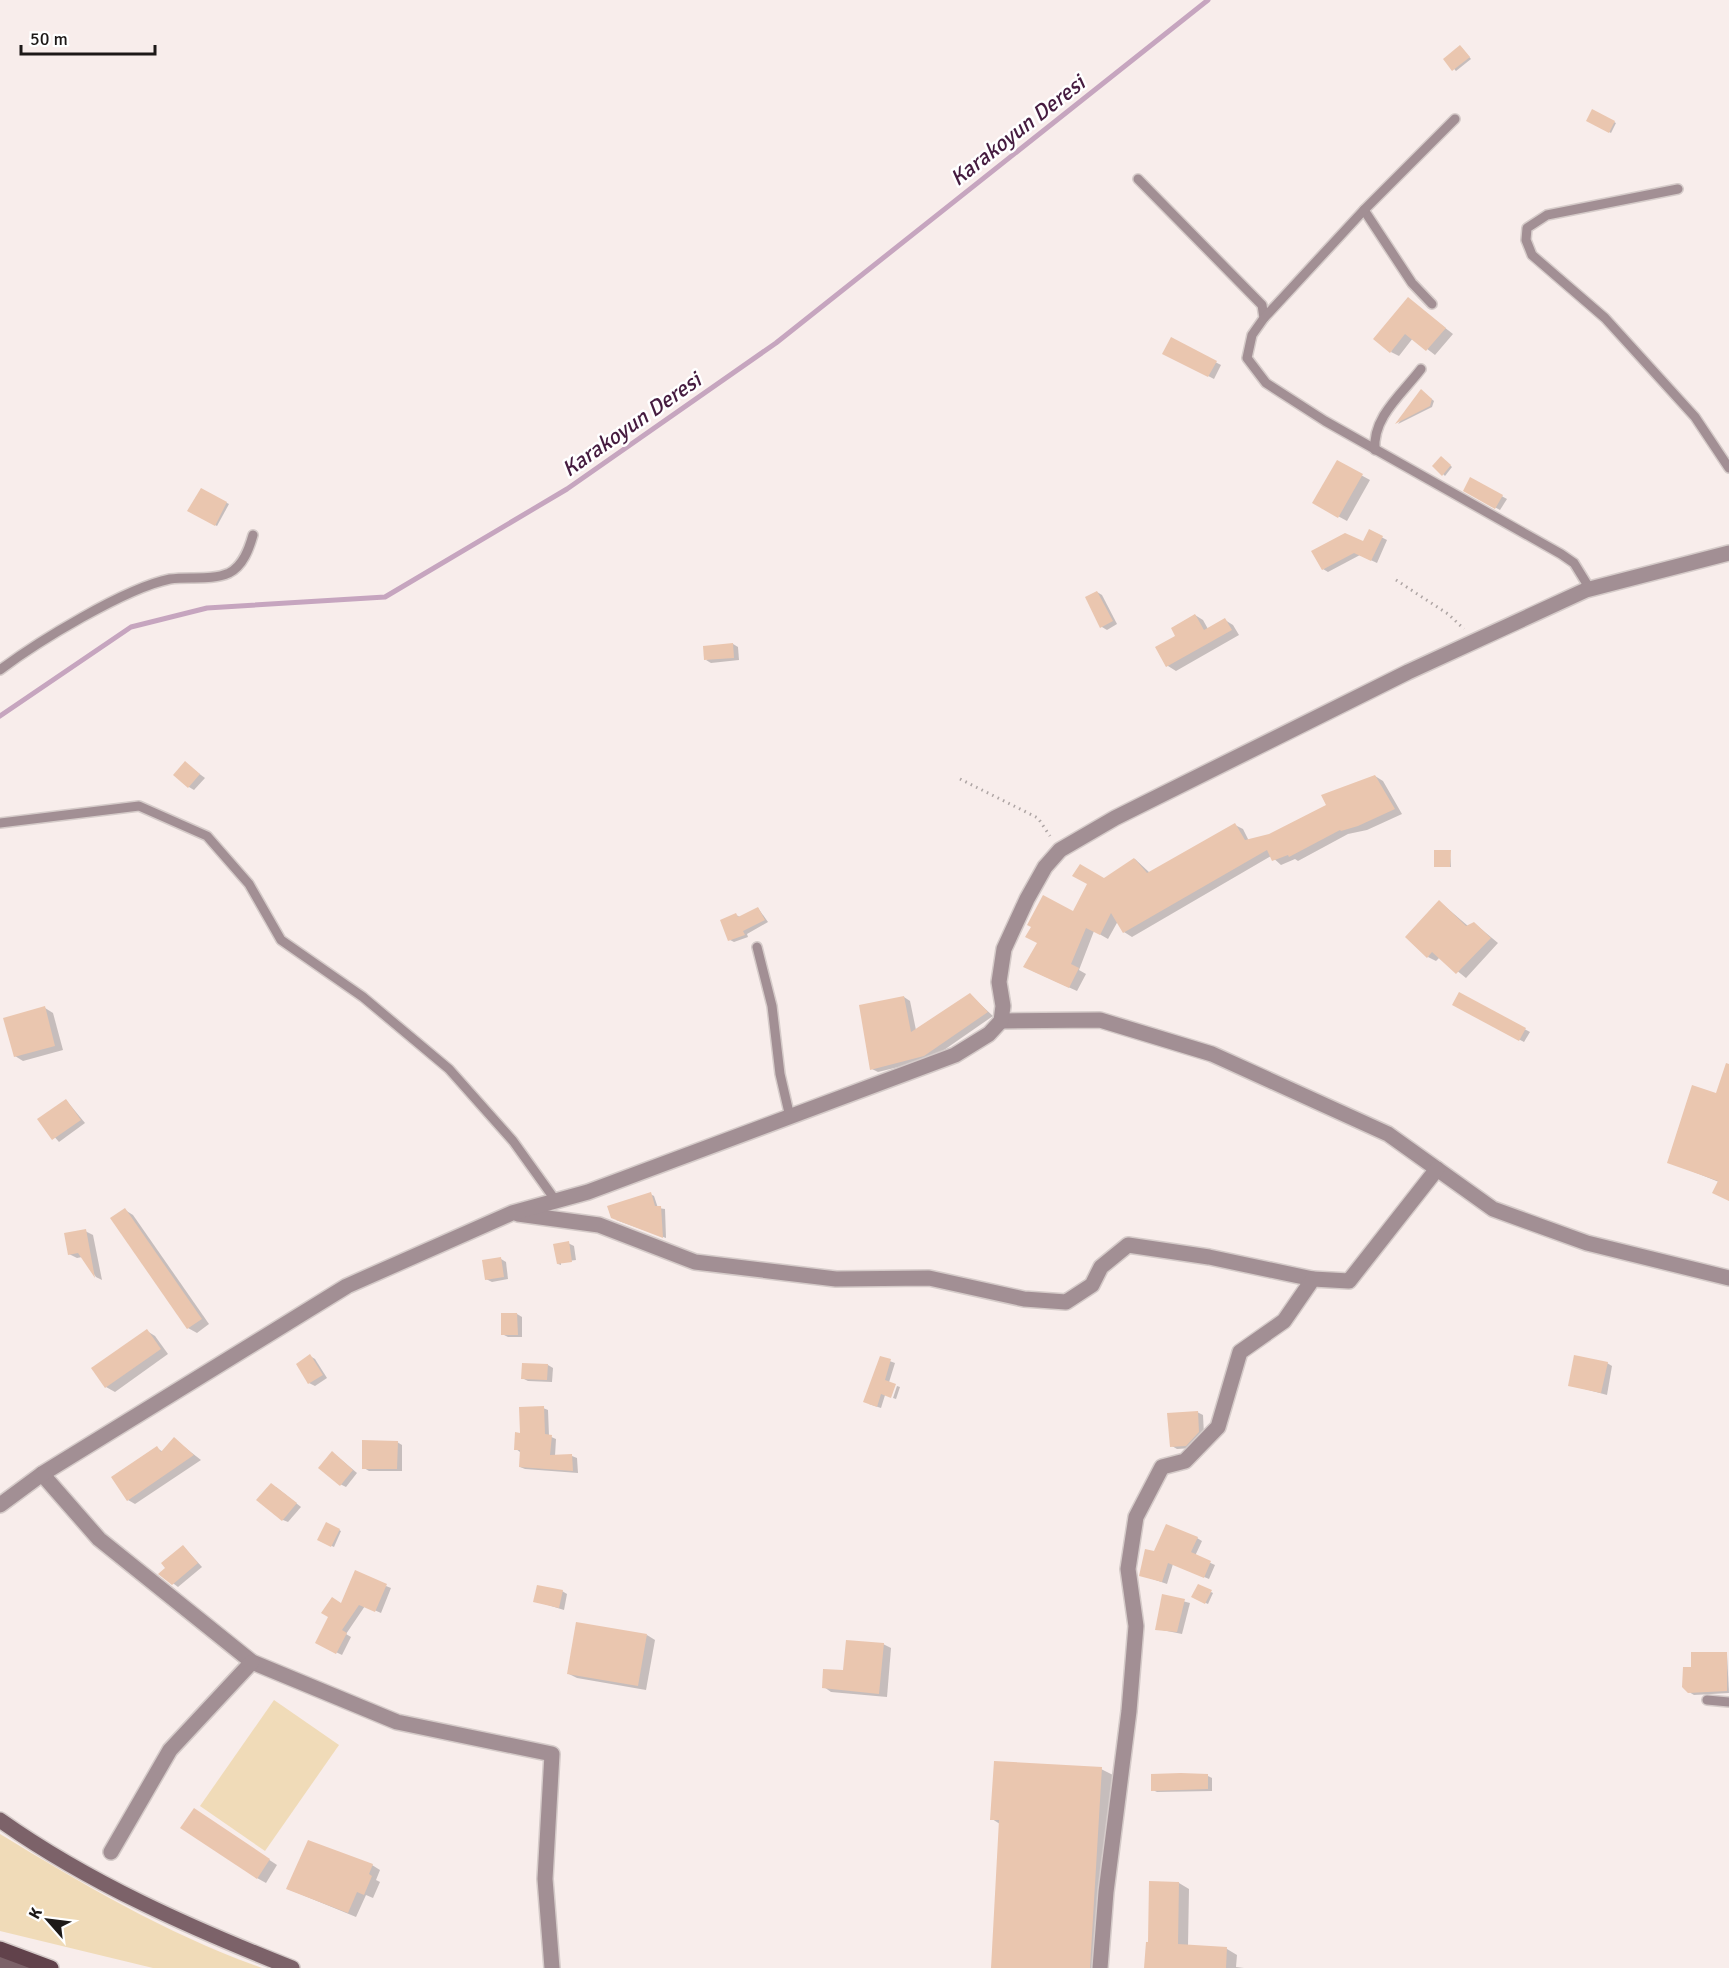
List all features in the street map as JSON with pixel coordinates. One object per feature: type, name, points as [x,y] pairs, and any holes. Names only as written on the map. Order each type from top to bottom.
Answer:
[{"type":"main road","points":[[0,1820],[47,1853],[128,1895],[215,1938],[292,1968]]},
{"type":"main road","points":[[0,1949],[51,1968]]},
{"type":"main road","points":[[0,1964],[22,1968]]},
{"type":"street","points":[[0,1505],[42,1474],[347,1286],[512,1213],[588,1192],[955,1055],[989,1034],[1001,1021],[1003,1006],[999,982],[1004,949],[1027,898],[1046,867],[1060,850],[1115,818],[1475,641],[1590,589],[1729,553]]},
{"type":"street","points":[[1001,1021],[1100,1020],[1212,1054],[1388,1134],[1493,1209],[1587,1243],[1698,1273],[1729,1278]]},
{"type":"street","points":[[512,1213],[599,1225],[695,1262],[836,1279],[929,1278],[1024,1299],[1066,1302],[1092,1285],[1101,1267],[1128,1245],[1209,1257],[1312,1279],[1349,1281],[1437,1169]]},
{"type":"street","points":[[1100,1968],[1106,1892],[1129,1710],[1136,1626],[1128,1569],[1136,1516],[1162,1467],[1185,1461],[1218,1427],[1240,1352],[1284,1322],[1312,1279]]},
{"type":"street","points":[[42,1474],[99,1539],[252,1662],[397,1722],[552,1754],[545,1879],[552,1968]]},
{"type":"street","points":[[111,1852],[170,1750],[252,1662]]},
{"type":"lane","points":[[1455,119],[1364,210],[1264,318],[1252,335],[1247,358],[1266,383],[1375,450],[1561,554],[1574,563],[1590,589]]},
{"type":"lane","points":[[1138,179],[1262,305],[1264,318]]},
{"type":"lane","points":[[1678,189],[1547,215],[1527,228],[1526,240],[1532,255],[1605,318],[1695,417],[1729,468]]},
{"type":"lane","points":[[1364,210],[1412,283],[1432,304]]},
{"type":"lane","points":[[1375,450],[1379,424],[1391,405],[1421,369]]},
{"type":"lane","points":[[0,670],[24,652],[118,599],[169,580],[215,576],[230,572],[248,553],[253,535]]},
{"type":"lane","points":[[0,823],[139,806],[207,836],[249,884],[280,940],[363,997],[449,1069],[513,1141],[556,1201]]},
{"type":"lane","points":[[757,947],[771,1006],[780,1074],[790,1117]]},
{"type":"lane","points":[[1707,1700],[1729,1702]]},
{"type":"path","points":[[1396,580],[1448,614],[1475,641]]},
{"type":"path","points":[[960,779],[1038,818],[1060,850]]},
{"type":"shaded area","points":[[274,1700],[339,1745],[265,1851],[200,1806]]},
{"type":"shaded area","points":[[0,1834],[63,1872],[160,1925],[262,1968],[153,1968],[0,1931]]},
{"type":"building","points":[[1460,45],[1470,57],[1452,71],[1443,59]]},
{"type":"building","points":[[1592,109],[1615,121],[1609,133],[1586,121]]},
{"type":"building","points":[[1408,297],[1446,328],[1426,351],[1405,334],[1390,353],[1373,339]]},
{"type":"building","points":[[1171,337],[1217,361],[1208,377],[1162,354]]},
{"type":"building","points":[[1421,389],[1432,399],[1430,406],[1395,424]]},
{"type":"building","points":[[1441,456],[1451,465],[1442,476],[1432,466]]},
{"type":"building","points":[[1337,460],[1363,474],[1338,518],[1312,503]]},
{"type":"building","points":[[1470,477],[1503,495],[1495,509],[1463,491]]},
{"type":"building","points":[[201,488],[227,502],[215,526],[187,511]]},
{"type":"building","points":[[1369,529],[1383,536],[1371,561],[1354,553],[1322,570],[1311,551],[1345,533],[1363,541]]},
{"type":"building","points":[[1097,591],[1113,621],[1100,628],[1085,597]]},
{"type":"building","points":[[1195,614],[1204,630],[1225,618],[1232,630],[1166,667],[1155,647],[1175,636],[1171,628]]},
{"type":"building","points":[[733,643],[734,658],[704,660],[703,646]]},
{"type":"building","points":[[185,761],[200,774],[188,788],[173,775]]},
{"type":"building","points":[[1375,775],[1395,809],[1358,826],[1340,830],[1289,857],[1288,855],[1272,861],[1267,850],[1123,933],[1111,913],[1100,935],[1086,928],[1071,964],[1079,968],[1069,988],[1023,967],[1037,943],[1025,937],[1031,927],[1027,925],[1043,895],[1073,911],[1087,884],[1072,876],[1080,864],[1104,878],[1134,858],[1147,873],[1235,823],[1245,840],[1269,834],[1326,805],[1321,795]]},
{"type":"building","points":[[1434,850],[1451,850],[1450,867],[1434,867]]},
{"type":"building","points":[[1439,900],[1466,926],[1474,922],[1491,938],[1456,974],[1432,952],[1427,958],[1405,937]]},
{"type":"building","points":[[758,907],[765,920],[743,931],[745,935],[728,941],[720,920],[736,913],[738,917]]},
{"type":"building","points":[[1459,992],[1526,1028],[1519,1041],[1452,1005]]},
{"type":"building","points":[[970,993],[988,1012],[924,1056],[870,1070],[859,1005],[904,996],[911,1032]]},
{"type":"building","points":[[45,1006],[55,1046],[14,1057],[3,1018]]},
{"type":"building","points":[[1726,1063],[1729,1064],[1729,1201],[1712,1193],[1718,1181],[1667,1163],[1692,1085],[1716,1093]]},
{"type":"building","points":[[66,1099],[81,1120],[52,1140],[37,1119]]},
{"type":"building","points":[[651,1192],[655,1206],[661,1206],[663,1238],[611,1218],[607,1206]]},
{"type":"building","points":[[125,1208],[202,1319],[187,1329],[110,1218]]},
{"type":"building","points":[[86,1229],[95,1278],[78,1253],[68,1255],[64,1233]]},
{"type":"building","points":[[569,1241],[572,1262],[557,1264],[553,1244]]},
{"type":"building","points":[[501,1257],[504,1277],[485,1280],[482,1260]]},
{"type":"building","points":[[501,1313],[517,1313],[518,1335],[501,1335]]},
{"type":"building","points":[[147,1329],[161,1349],[105,1388],[91,1368]]},
{"type":"building","points":[[310,1354],[323,1375],[308,1384],[296,1364]]},
{"type":"building","points":[[1574,1355],[1608,1362],[1601,1393],[1568,1386]]},
{"type":"building","points":[[880,1356],[891,1359],[885,1380],[896,1384],[891,1398],[881,1394],[877,1407],[863,1402]]},
{"type":"building","points":[[522,1363],[548,1364],[547,1380],[521,1379]]},
{"type":"building","points":[[544,1406],[545,1434],[552,1435],[550,1455],[572,1454],[573,1471],[519,1467],[520,1450],[514,1450],[515,1432],[520,1433],[519,1407]]},
{"type":"building","points":[[1198,1411],[1199,1432],[1186,1446],[1170,1447],[1167,1413]]},
{"type":"building","points":[[174,1437],[194,1455],[127,1501],[111,1477],[157,1446],[161,1452]]},
{"type":"building","points":[[362,1440],[398,1441],[397,1469],[362,1469]]},
{"type":"building","points":[[332,1451],[353,1470],[340,1486],[318,1468]]},
{"type":"building","points":[[271,1483],[297,1503],[282,1521],[256,1500]]},
{"type":"building","points":[[326,1522],[340,1529],[331,1547],[317,1540]]},
{"type":"building","points":[[1166,1524],[1198,1537],[1191,1552],[1211,1561],[1204,1578],[1168,1563],[1162,1582],[1139,1576],[1145,1549],[1154,1551]]},
{"type":"building","points":[[183,1545],[198,1563],[172,1585],[158,1574],[165,1568],[161,1563]]},
{"type":"building","points":[[355,1570],[387,1584],[375,1612],[359,1605],[342,1630],[347,1633],[336,1654],[315,1643],[328,1617],[321,1613],[332,1597],[341,1603]]},
{"type":"building","points":[[1198,1584],[1212,1590],[1205,1604],[1191,1597]]},
{"type":"building","points":[[537,1585],[563,1590],[559,1608],[533,1602]]},
{"type":"building","points":[[1162,1594],[1185,1599],[1177,1632],[1155,1630]]},
{"type":"building","points":[[576,1622],[647,1634],[638,1686],[567,1674]]},
{"type":"building","points":[[846,1640],[884,1643],[879,1694],[822,1688],[823,1669],[843,1670]]},
{"type":"building","points":[[1691,1652],[1727,1652],[1727,1691],[1688,1693],[1682,1687],[1683,1667],[1691,1667]]},
{"type":"building","points":[[994,1761],[1102,1767],[1090,1968],[991,1968],[999,1820],[990,1820]]},
{"type":"building","points":[[1151,1774],[1208,1774],[1208,1789],[1151,1791]]},
{"type":"building","points":[[194,1808],[270,1859],[257,1879],[180,1828]]},
{"type":"building","points":[[308,1840],[373,1864],[369,1874],[372,1876],[364,1895],[357,1892],[348,1913],[286,1889]]},
{"type":"building","points":[[1149,1881],[1179,1882],[1178,1944],[1227,1947],[1226,1968],[1144,1968],[1146,1942],[1148,1942]]},
{"type":"waterway","name":"Karakoyun Deresi","points":[[0,716],[131,627],[207,608],[385,597],[567,489],[776,343],[1208,0]]}]
